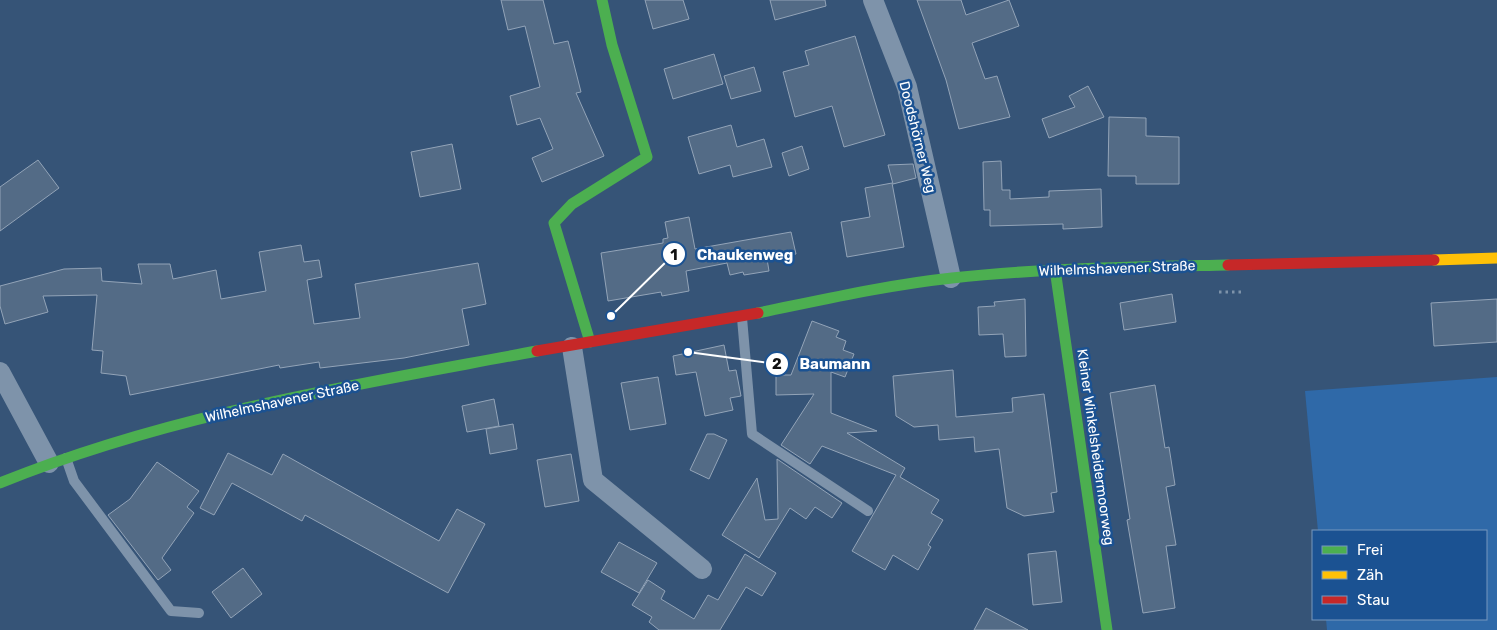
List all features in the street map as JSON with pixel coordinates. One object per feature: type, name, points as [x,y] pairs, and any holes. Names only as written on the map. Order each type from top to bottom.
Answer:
[{"type":"street","points":[[602,0],[612,45],[647,157],[572,204],[554,223],[581,344],[593,480],[702,569]]},
{"type":"street","name":"Doodshörner Weg","points":[[873,0],[907,87],[951,278]]},
{"type":"street","name":"Wilhelmshavener Straße","points":[[0,482],[57,460],[159,428],[267,402],[581,344],[742,317],[848,294],[951,278],[1055,269],[1497,258]]},
{"type":"street","name":"Kleiner Winkelsheidermoorweg","points":[[1055,269],[1107,630]]},
{"type":"street","points":[[0,372],[57,460]]},
{"type":"lane","points":[[742,317],[752,434],[868,511]]},
{"type":"lane","points":[[57,460],[171,611],[198,613]]},
{"type":"shaded area","points":[[1497,377],[1497,630],[1327,630],[1326,620],[1487,620],[1487,530],[1318,530],[1305,391]]},
{"type":"building","points":[[501,0],[543,0],[554,44],[568,41],[581,92],[576,93],[604,156],[542,182],[532,158],[553,149],[540,118],[517,125],[510,96],[540,87],[525,26],[508,30]]},
{"type":"building","points":[[645,0],[683,0],[689,19],[653,29]]},
{"type":"building","points":[[770,0],[825,0],[826,6],[775,20]]},
{"type":"building","points":[[917,0],[961,0],[966,15],[1009,0],[1019,26],[972,43],[985,79],[997,76],[1010,117],[959,129],[946,80]]},
{"type":"building","points":[[855,36],[885,135],[844,147],[832,106],[795,117],[783,72],[809,65],[805,51]]},
{"type":"building","points":[[714,54],[723,84],[673,99],[664,69]]},
{"type":"building","points":[[754,67],[761,91],[731,99],[724,76]]},
{"type":"building","points":[[1088,86],[1104,117],[1049,138],[1042,119],[1075,107],[1069,96]]},
{"type":"building","points":[[1109,117],[1146,118],[1146,136],[1179,137],[1179,184],[1136,184],[1136,176],[1108,176]]},
{"type":"building","points":[[731,125],[737,147],[764,139],[772,167],[733,177],[730,165],[699,174],[688,137]]},
{"type":"building","points":[[452,144],[461,189],[420,197],[411,152]]},
{"type":"building","points":[[802,146],[809,169],[789,176],[782,153]]},
{"type":"building","points":[[38,160],[59,188],[0,231],[0,187]]},
{"type":"building","points":[[1001,161],[1002,190],[1010,190],[1010,199],[1049,197],[1049,191],[1101,189],[1102,227],[1063,229],[1063,224],[990,226],[990,210],[984,210],[983,162]]},
{"type":"building","points":[[913,164],[916,178],[893,184],[888,165]]},
{"type":"building","points":[[892,183],[904,247],[847,257],[841,222],[870,217],[865,188]]},
{"type":"building","points":[[689,217],[695,249],[791,232],[796,254],[767,259],[769,271],[744,275],[743,272],[730,275],[727,263],[686,271],[689,291],[662,296],[661,292],[608,301],[601,253],[663,243],[663,239],[668,238],[665,222]]},
{"type":"building","points":[[301,245],[304,262],[319,260],[322,277],[307,280],[314,324],[360,318],[355,284],[478,263],[486,304],[462,309],[469,345],[404,358],[320,368],[319,362],[280,368],[279,365],[130,395],[126,376],[101,373],[103,351],[92,350],[97,295],[43,296],[48,312],[5,324],[0,306],[0,286],[64,269],[101,268],[102,281],[142,284],[138,264],[170,264],[173,279],[216,270],[221,299],[266,291],[259,252]]},
{"type":"building","points":[[1172,294],[1176,322],[1124,330],[1120,303]]},
{"type":"building","points":[[1025,299],[1026,356],[1005,357],[1003,334],[979,335],[978,307],[995,306],[994,302]]},
{"type":"building","points":[[1497,299],[1497,342],[1434,346],[1431,303]]},
{"type":"building","points":[[812,321],[839,331],[836,337],[846,341],[843,350],[854,354],[845,377],[831,372],[831,413],[877,431],[847,433],[905,468],[900,477],[939,500],[931,513],[943,520],[928,545],[931,547],[918,570],[893,555],[885,570],[852,551],[896,475],[822,446],[810,464],[781,445],[814,394],[776,395],[776,375],[791,375]]},
{"type":"building","points":[[724,345],[729,371],[736,370],[741,396],[730,398],[733,410],[705,416],[696,372],[676,375],[673,356]]},
{"type":"building","points":[[953,370],[956,417],[1013,412],[1012,398],[1044,394],[1057,492],[1051,493],[1054,512],[1024,516],[1007,508],[999,449],[975,452],[974,437],[939,440],[938,425],[914,427],[896,416],[893,376]]},
{"type":"building","points":[[658,377],[666,424],[630,430],[621,383]]},
{"type":"building","points":[[1155,385],[1165,448],[1169,447],[1175,485],[1166,487],[1176,545],[1166,546],[1175,608],[1143,613],[1127,520],[1130,519],[1110,393]]},
{"type":"building","points":[[494,399],[499,426],[467,432],[462,406]]},
{"type":"building","points":[[513,424],[517,449],[490,454],[486,429]]},
{"type":"building","points":[[707,434],[714,434],[727,440],[709,479],[690,470]]},
{"type":"building","points":[[228,453],[272,475],[283,454],[439,541],[457,509],[485,524],[448,593],[305,515],[302,521],[232,483],[214,515],[200,508]]},
{"type":"building","points":[[571,454],[579,501],[545,507],[537,460]]},
{"type":"building","points":[[777,459],[842,503],[832,518],[815,507],[806,519],[790,508],[759,558],[722,535],[757,478],[765,520],[778,519]]},
{"type":"building","points":[[157,462],[199,491],[187,507],[194,513],[162,558],[171,570],[158,580],[108,515],[130,499]]},
{"type":"building","points":[[619,542],[657,563],[639,593],[601,572]]},
{"type":"building","points":[[1056,551],[1062,602],[1033,605],[1028,554]]},
{"type":"building","points":[[745,554],[776,573],[762,596],[746,587],[720,630],[659,630],[649,622],[652,617],[632,605],[648,580],[665,591],[661,599],[694,619],[708,595],[718,600]]},
{"type":"building","points":[[243,568],[262,594],[231,618],[212,592]]},
{"type":"building","points":[[986,608],[1028,630],[974,630]]},
{"type":"traffic: fast","points":[[590,342],[554,223],[572,204],[647,157],[612,45],[602,0]]},
{"type":"traffic: fast","points":[[758,313],[879,289],[952,278],[1056,270],[1228,265]]},
{"type":"traffic: fast","points":[[1055,269],[1107,630]]},
{"type":"traffic: fast","points":[[0,483],[65,459],[198,419],[333,389],[537,351]]},
{"type":"traffic: slow","points":[[1434,260],[1497,258]]},
{"type":"traffic: jam","points":[[1228,265],[1434,260]]},
{"type":"traffic: jam","points":[[537,351],[758,313]]},
{"type":"place","name":"Chaukenweg","points":[[611,316]]},
{"type":"place","name":"Baumann","points":[[688,352]]}]
